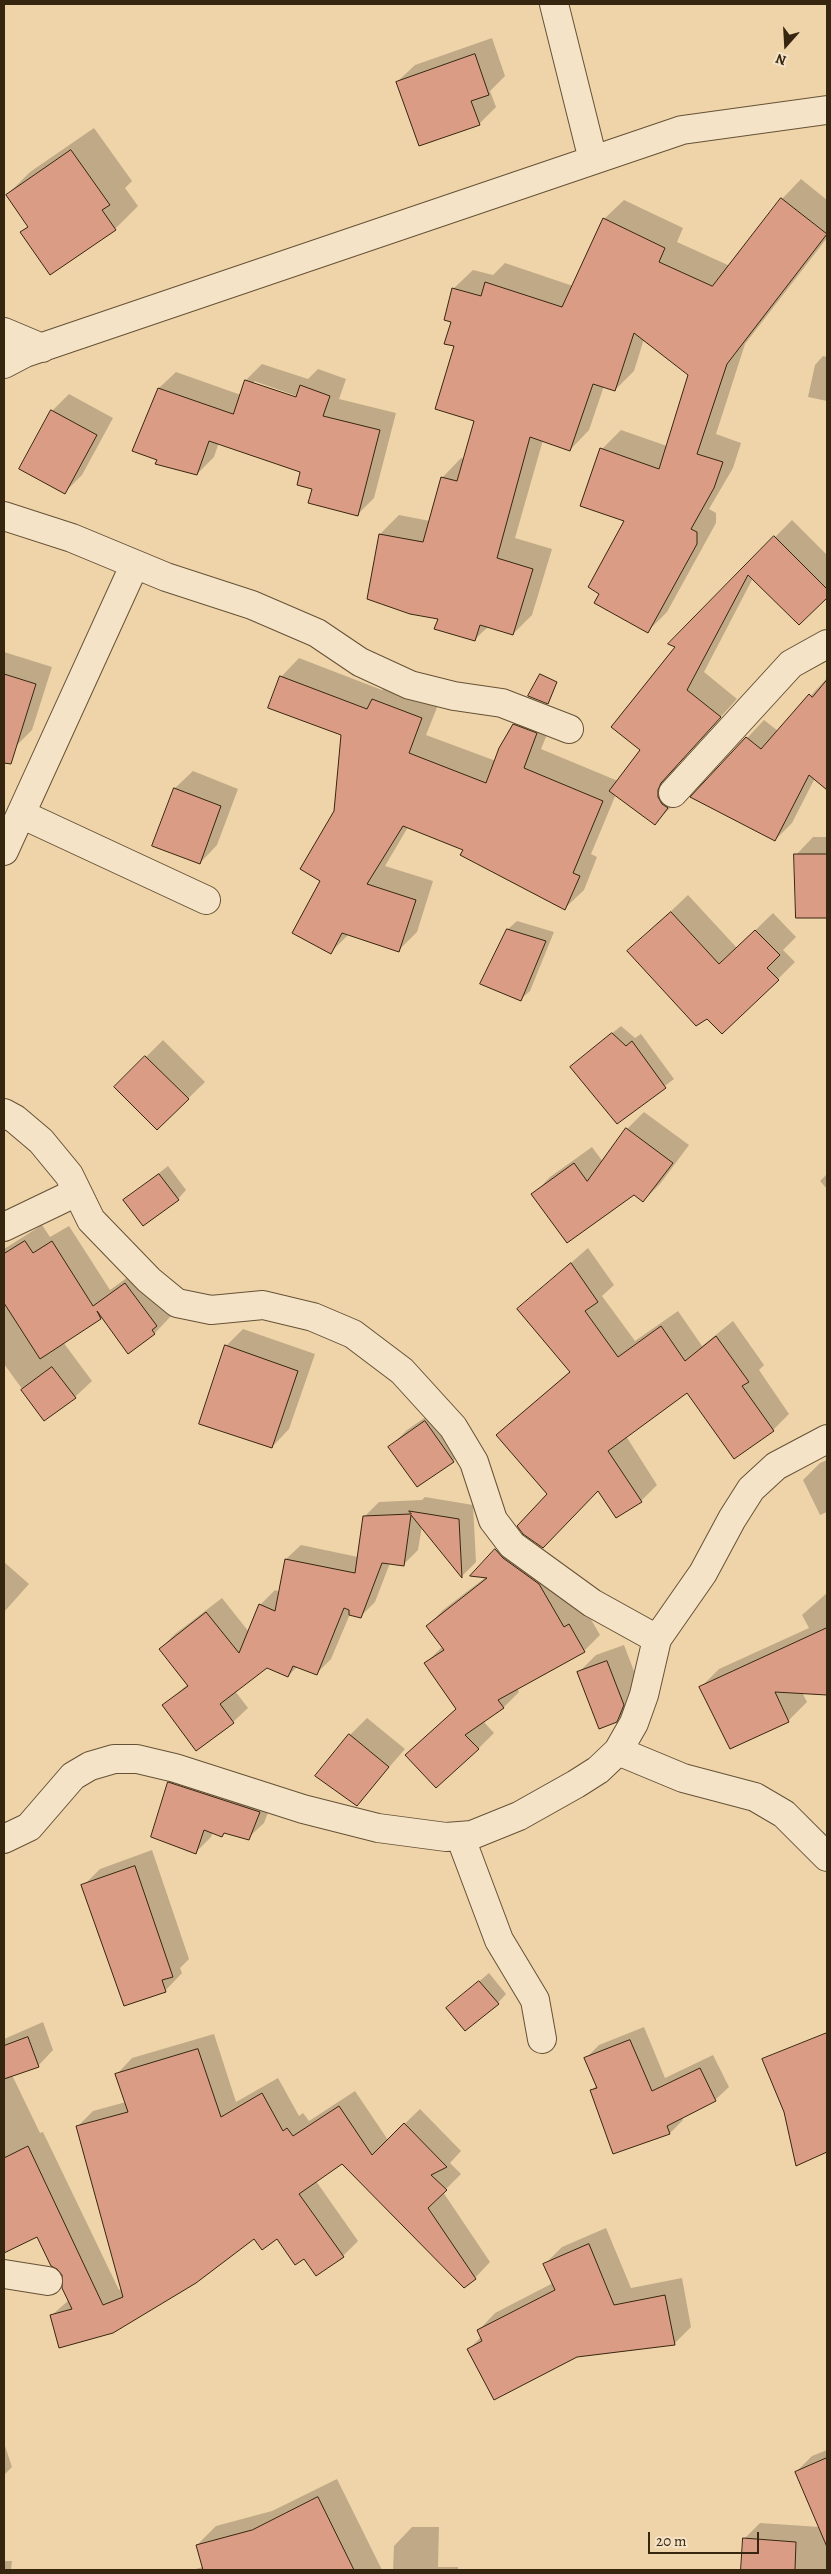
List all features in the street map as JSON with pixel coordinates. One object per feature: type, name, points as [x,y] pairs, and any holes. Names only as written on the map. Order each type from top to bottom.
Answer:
[{"type":"street","points":[[554,4],[593,160]]},
{"type":"street","points":[[4,364],[42,348],[682,130],[827,110]]},
{"type":"street","points":[[4,332],[42,348]]},
{"type":"street","points":[[4,516],[72,538],[134,566],[252,605],[317,633],[360,662],[410,685],[454,696],[502,703],[569,729]]},
{"type":"street","points":[[4,851],[134,566]]},
{"type":"street","points":[[673,793],[791,664],[827,644]]},
{"type":"street","points":[[21,814],[206,900]]},
{"type":"street","points":[[4,1113],[15,1119],[41,1141],[69,1175],[92,1220],[149,1280],[177,1303],[211,1310],[263,1305],[313,1317],[353,1334],[402,1371],[453,1427],[474,1462],[493,1520],[512,1545],[592,1603],[657,1639]]},
{"type":"street","points":[[4,1227],[77,1192]]},
{"type":"street","points":[[4,1839],[29,1828],[73,1776],[90,1766],[114,1759],[137,1759],[175,1768],[303,1809],[378,1828],[446,1837],[472,1835],[518,1816],[598,1770],[618,1751],[634,1722],[644,1695],[657,1639],[703,1573],[732,1519],[751,1489],[776,1466],[827,1439]]},
{"type":"street","points":[[618,1751],[683,1778],[755,1797],[784,1814],[827,1857]]},
{"type":"street","points":[[460,1836],[499,1940],[535,2000],[542,2040]]},
{"type":"street","points":[[4,2274],[48,2281]]},
{"type":"building","points":[[475,54],[489,95],[471,101],[480,125],[419,146],[396,82]]},
{"type":"building","points":[[71,150],[110,205],[102,210],[116,230],[50,275],[20,232],[28,227],[6,195]]},
{"type":"building","points":[[781,198],[827,234],[727,364],[697,454],[723,462],[714,488],[691,529],[697,532],[697,544],[648,633],[594,603],[599,594],[588,587],[624,521],[580,506],[600,448],[659,469],[688,375],[634,333],[615,391],[593,384],[570,451],[530,437],[497,558],[533,569],[513,635],[480,625],[475,641],[434,629],[438,619],[410,614],[367,599],[379,534],[423,542],[441,477],[457,481],[474,421],[435,409],[454,346],[444,344],[451,322],[444,320],[452,288],[481,296],[485,282],[562,307],[603,218],[665,248],[659,262],[712,286]]},
{"type":"building","points":[[245,380],[296,397],[300,385],[330,396],[323,416],[380,430],[358,516],[308,503],[312,489],[297,485],[300,472],[209,441],[197,475],[155,464],[157,460],[132,451],[158,388],[233,414]]},
{"type":"building","points":[[51,410],[97,435],[65,494],[19,469]]},
{"type":"building","points":[[774,536],[827,589],[827,598],[799,625],[748,575],[687,690],[721,717],[661,783],[658,797],[662,804],[668,808],[655,825],[609,791],[640,750],[611,727],[675,647],[668,644]]},
{"type":"building","points":[[4,674],[36,684],[11,764],[4,763]]},
{"type":"building","points":[[540,674],[557,682],[548,704],[528,696]]},
{"type":"building","points":[[280,676],[367,709],[372,699],[422,718],[409,753],[486,783],[499,748],[513,724],[537,733],[524,768],[603,801],[573,873],[580,876],[565,910],[460,855],[463,850],[403,826],[367,884],[416,900],[399,952],[342,933],[331,954],[292,933],[320,881],[300,869],[334,811],[341,735],[268,708]]},
{"type":"building","points":[[827,680],[827,790],[809,775],[775,841],[690,797],[746,737],[761,749],[809,694],[812,697]]},
{"type":"building","points":[[174,788],[221,806],[200,864],[152,846]]},
{"type":"building","points":[[794,854],[827,854],[827,918],[796,918]]},
{"type":"building","points":[[671,912],[719,964],[755,930],[780,955],[767,968],[779,980],[722,1034],[707,1019],[696,1026],[627,951]]},
{"type":"building","points":[[507,929],[546,941],[521,1001],[480,984]]},
{"type":"building","points":[[612,1033],[626,1046],[632,1041],[666,1088],[617,1124],[570,1067]]},
{"type":"building","points":[[145,1056],[189,1099],[157,1130],[114,1087]]},
{"type":"building","points":[[626,1128],[673,1163],[643,1202],[634,1195],[567,1243],[531,1194],[574,1163],[587,1181]]},
{"type":"building","points":[[159,1174],[179,1200],[143,1226],[123,1200]]},
{"type":"building","points":[[25,1241],[33,1253],[52,1241],[93,1306],[125,1283],[157,1326],[152,1330],[155,1334],[128,1354],[97,1311],[101,1319],[40,1359],[4,1303],[4,1254]]},
{"type":"building","points":[[571,1263],[598,1302],[585,1311],[618,1357],[661,1326],[685,1361],[716,1336],[749,1382],[742,1386],[774,1431],[734,1459],[687,1393],[608,1451],[642,1502],[616,1518],[598,1491],[543,1548],[523,1534],[517,1526],[547,1494],[496,1435],[570,1372],[517,1309]]},
{"type":"building","points":[[225,1345],[298,1371],[272,1448],[199,1424]]},
{"type":"building","points":[[52,1367],[76,1398],[44,1421],[21,1390]]},
{"type":"building","points":[[425,1421],[454,1462],[417,1487],[388,1447]]},
{"type":"building","points":[[409,1511],[459,1519],[462,1578],[411,1515],[404,1566],[382,1563],[361,1618],[349,1615],[349,1610],[344,1608],[317,1675],[293,1666],[288,1677],[267,1668],[220,1704],[234,1723],[196,1751],[162,1705],[188,1686],[159,1649],[206,1612],[239,1653],[259,1604],[275,1611],[285,1559],[355,1573],[363,1516],[411,1514]]},
{"type":"building","points":[[495,1549],[503,1558],[539,1584],[564,1627],[569,1624],[585,1652],[498,1700],[504,1708],[465,1735],[479,1749],[436,1788],[405,1755],[456,1709],[424,1663],[444,1650],[426,1626],[487,1578],[470,1576]]},
{"type":"building","points":[[827,1628],[827,1695],[775,1692],[789,1722],[730,1749],[699,1687]]},
{"type":"building","points":[[607,1661],[624,1705],[617,1722],[599,1729],[577,1672]]},
{"type":"building","points":[[349,1734],[389,1767],[357,1806],[315,1776]]},
{"type":"building","points":[[168,1782],[260,1812],[249,1840],[224,1833],[222,1837],[204,1830],[196,1854],[151,1837]]},
{"type":"building","points":[[135,1866],[173,1977],[162,1980],[166,1992],[124,2006],[81,1885]]},
{"type":"building","points":[[479,1981],[499,2004],[465,2031],[446,2008]]},
{"type":"building","points":[[827,2033],[827,2152],[796,2166],[784,2112],[762,2059]]},
{"type":"building","points":[[28,2037],[39,2067],[4,2079],[4,2046]]},
{"type":"building","points":[[630,2040],[652,2091],[700,2068],[716,2101],[667,2126],[670,2134],[613,2154],[590,2090],[597,2088],[584,2058]]},
{"type":"building","points":[[198,2049],[221,2117],[262,2093],[283,2131],[287,2128],[293,2136],[339,2106],[372,2155],[404,2123],[447,2167],[431,2175],[447,2190],[428,2208],[476,2279],[464,2288],[342,2164],[299,2194],[344,2257],[316,2276],[304,2259],[295,2265],[277,2239],[262,2250],[254,2239],[196,2283],[113,2333],[59,2348],[50,2315],[72,2309],[62,2288],[62,2275],[51,2266],[37,2237],[4,2253],[4,2158],[28,2146],[103,2305],[123,2297],[76,2126],[128,2112],[115,2074]]},
{"type":"building","points":[[589,2244],[614,2305],[665,2295],[675,2345],[577,2357],[494,2400],[467,2349],[482,2341],[477,2330],[555,2290],[543,2264]]},
{"type":"building","points":[[827,2458],[827,2547],[795,2472]]},
{"type":"building","points":[[318,2497],[354,2570],[203,2570],[196,2545],[252,2530]]},
{"type":"building","points":[[743,2538],[796,2542],[795,2570],[741,2570]]}]
